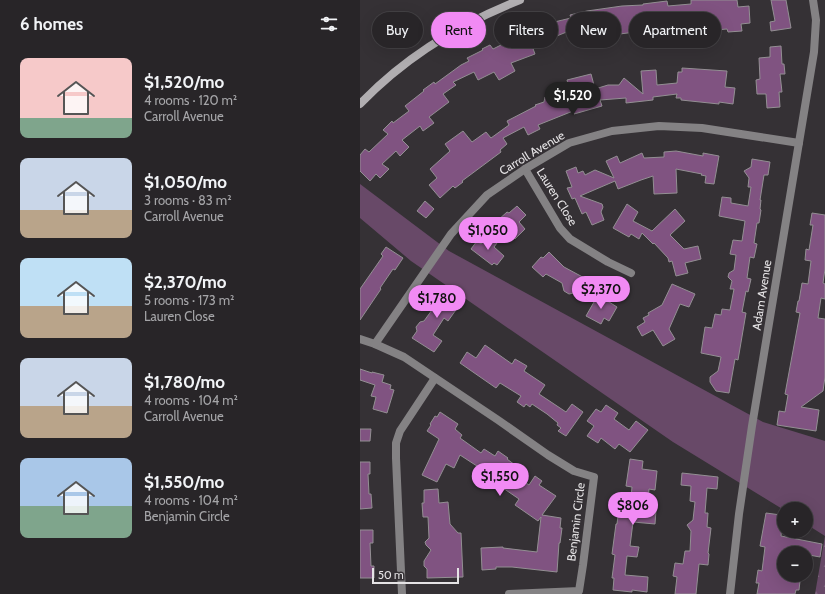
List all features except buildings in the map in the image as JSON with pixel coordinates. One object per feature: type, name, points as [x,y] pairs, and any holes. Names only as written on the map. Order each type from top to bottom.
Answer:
[{"type":"main road","points":[[360,104],[389,76],[429,46],[474,20],[496,9],[520,0]]},
{"type":"street","name":"Adam Avenue","points":[[730,594],[739,514],[752,426],[814,52],[816,20],[813,0]]},
{"type":"street","name":"Carroll Avenue","points":[[375,344],[451,234],[487,195],[525,169],[569,144],[612,131],[659,126],[702,128],[799,143]]},
{"type":"street","name":"Lauren Close","points":[[525,169],[560,228],[570,239],[608,262],[631,273]]},
{"type":"street","name":"Benjamin Circle","points":[[360,339],[404,357],[548,455],[574,471],[594,477],[579,591],[508,594]]},
{"type":"street","points":[[402,594],[396,443],[400,431],[435,378]]},
{"type":"green space","points":[[360,184],[449,251],[763,422],[825,441],[825,536],[813,528],[813,502],[777,502],[777,506],[673,442],[411,261],[360,218]]},
{"type":"green space","points":[[825,536],[825,594],[815,594]]}]
